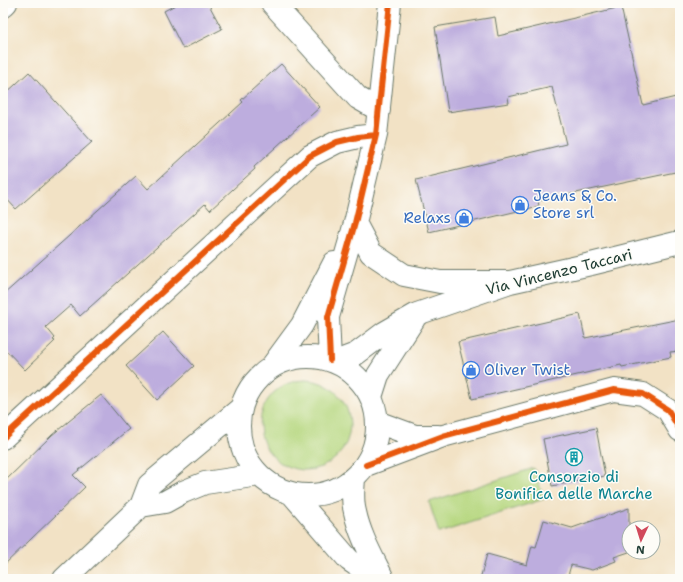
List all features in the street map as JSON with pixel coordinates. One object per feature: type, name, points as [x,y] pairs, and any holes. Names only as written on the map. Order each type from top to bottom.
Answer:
[{"type":"street","points":[[3,6],[6,3]]},
{"type":"street","points":[[272,3],[358,98],[378,110]]},
{"type":"street","points":[[333,361],[328,317],[355,223],[376,135],[390,3]]},
{"type":"street","points":[[3,438],[310,156],[337,142],[358,137],[376,135]]},
{"type":"street","points":[[355,223],[371,253],[404,275],[440,282],[510,282]]},
{"type":"street","points":[[272,366],[289,360],[318,357],[333,361],[353,373],[366,388],[377,414],[377,436],[374,449],[360,471],[345,485],[325,494],[303,495],[292,494],[280,490],[259,475],[250,464],[243,452],[239,438],[238,423],[240,409],[252,384],[272,366],[302,325],[355,223]]},
{"type":"street","name":"Via Vincenzo Taccari","points":[[333,361],[356,354],[384,333],[417,314],[510,282],[680,242]]},
{"type":"street","points":[[371,397],[378,375],[417,314]]},
{"type":"street","points":[[360,471],[443,436],[614,390],[643,394],[668,410],[680,430]]},
{"type":"street","points":[[64,579],[141,506],[149,485],[240,409]]},
{"type":"street","points":[[377,422],[415,436],[443,436]]},
{"type":"street","points":[[360,471],[353,499],[355,513],[363,536],[383,579]]},
{"type":"street","points":[[141,506],[165,502],[183,492],[205,483],[259,475]]},
{"type":"street","points":[[292,494],[349,560],[377,579]]},
{"type":"green space","points":[[305,380],[322,383],[337,393],[347,408],[350,425],[347,442],[337,457],[322,467],[305,470],[288,467],[273,457],[263,442],[260,425],[263,408],[273,393],[288,383]]},
{"type":"green space","points":[[534,468],[544,499],[439,533],[429,502]]},
{"type":"building","points":[[179,3],[208,3],[222,29],[183,49],[164,11]]},
{"type":"building","points":[[621,7],[643,105],[680,96],[680,171],[538,201],[539,206],[429,232],[416,180],[566,144],[552,87],[508,97],[509,103],[448,112],[435,27],[495,17],[498,36]]},
{"type":"building","points":[[281,64],[320,107],[254,167],[255,169],[210,210],[205,204],[80,316],[71,305],[46,327],[55,338],[53,340],[55,341],[25,370],[3,347],[3,295],[136,176],[148,189],[243,102],[241,100]]},
{"type":"building","points":[[29,72],[92,142],[16,209],[3,195],[3,96]]},
{"type":"building","points":[[580,314],[585,338],[680,319],[680,351],[670,352],[671,357],[622,367],[621,365],[472,399],[458,342]]},
{"type":"building","points":[[163,332],[194,366],[157,400],[126,366]]},
{"type":"building","points":[[101,395],[129,429],[73,475],[85,487],[3,566],[3,483],[52,435]]},
{"type":"building","name":"Consorzio di Bonifica delle Marche","points":[[596,428],[605,476],[552,486],[543,439]]},
{"type":"building","points":[[629,508],[629,520],[621,520],[621,555],[614,557],[616,561],[592,570],[571,565],[567,579],[480,579],[487,554],[527,565],[532,546],[536,547],[544,520],[572,528]]},
{"type":"cycle path","points":[[330,360],[328,317],[355,223],[376,135],[390,3]]},
{"type":"cycle path","points":[[3,438],[310,156],[337,142],[358,137],[376,135]]},
{"type":"cycle path","points":[[366,465],[443,436],[614,390],[643,394],[668,410],[680,430]]},
{"type":"place","name":"Jeans & Co. Store srl","points":[[520,205]]},
{"type":"place","name":"Relaxs","points":[[464,218]]},
{"type":"place","name":"Oliver Twist","points":[[471,370]]},
{"type":"place","name":"Consorzio di Bonifica delle Marche","points":[[574,457]]}]
